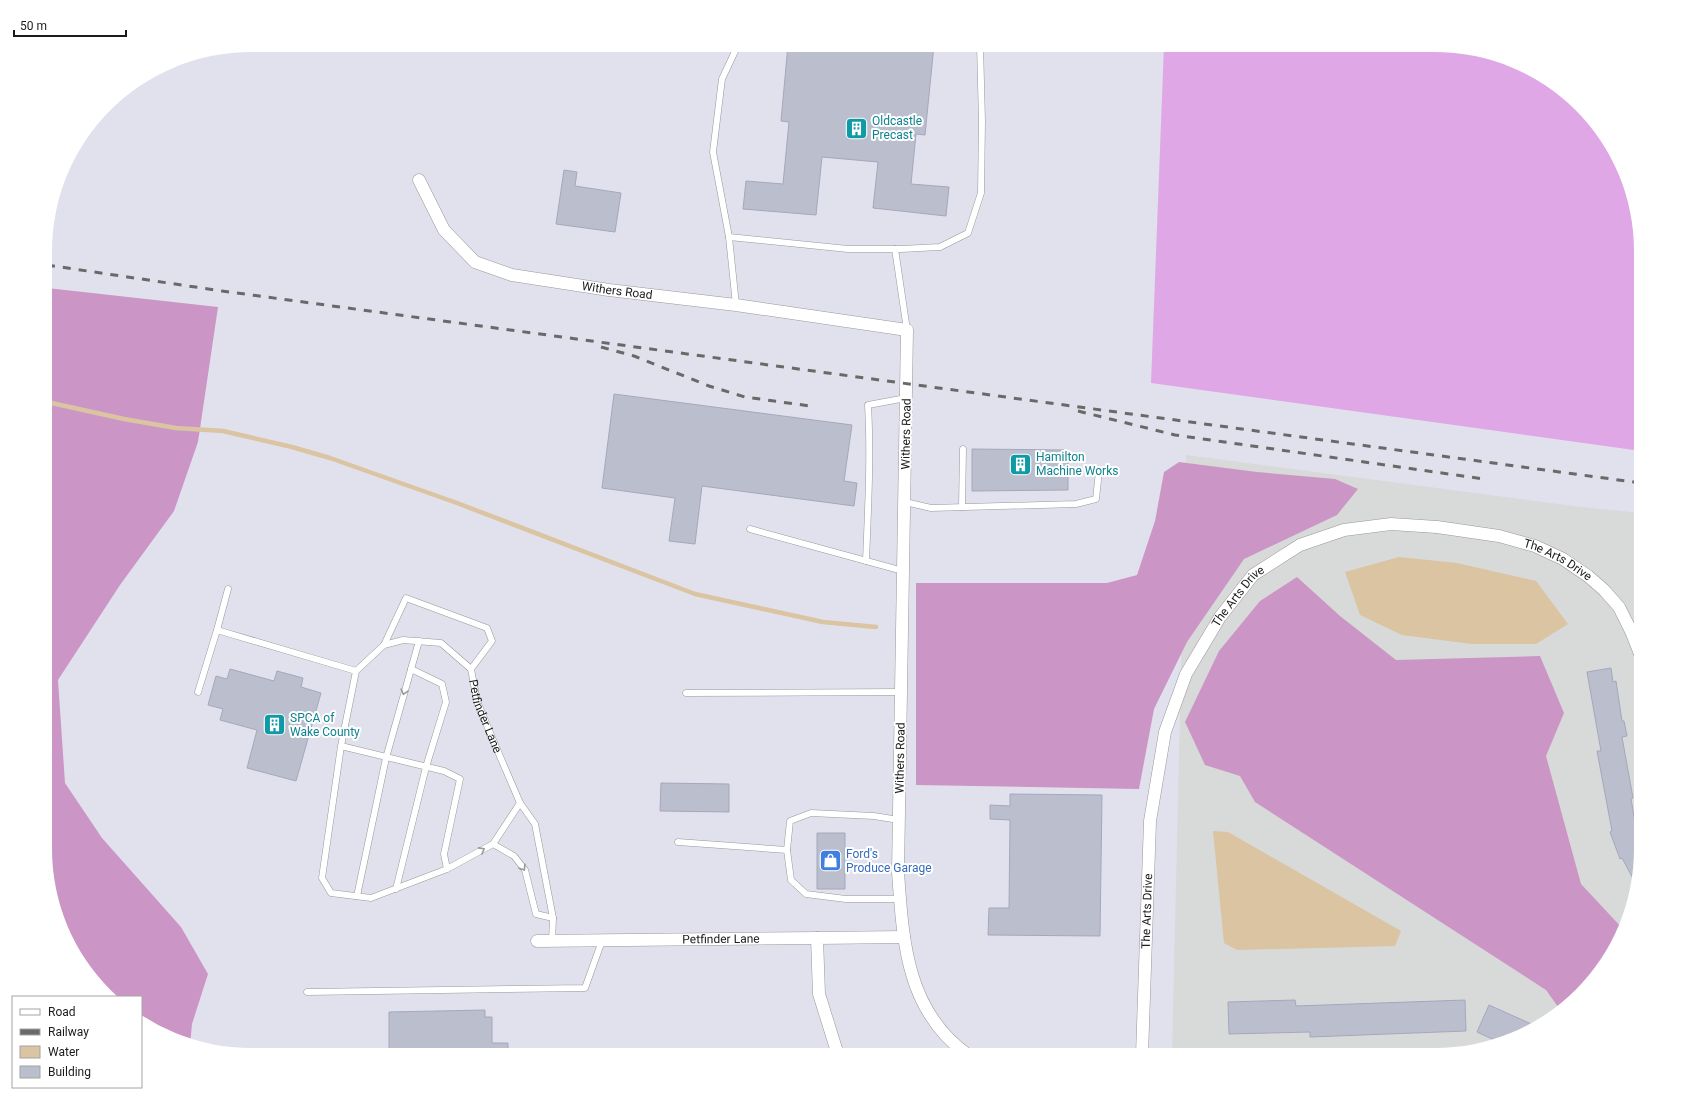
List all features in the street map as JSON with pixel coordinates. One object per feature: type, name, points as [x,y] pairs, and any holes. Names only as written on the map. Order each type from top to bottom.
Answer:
[{"type":"street","name":"Withers Road","points":[[419,180],[444,230],[475,262],[512,275],[907,330],[899,820],[900,899],[904,937],[916,989],[935,1023],[961,1048]]},
{"type":"street","name":"The Arts Drive","points":[[1142,1048],[1150,821],[1165,732],[1186,674],[1220,617],[1254,575],[1300,545],[1344,530],[1391,524],[1437,527],[1499,536],[1535,546],[1563,559],[1598,585],[1619,607],[1634,638]]},
{"type":"street","name":"Petfinder Lane","points":[[537,940],[602,941],[904,937]]},
{"type":"street","points":[[817,938],[819,994],[836,1048]]},
{"type":"lane","points":[[735,52],[722,79],[713,152],[729,237],[736,305]]},
{"type":"lane","points":[[729,237],[848,249],[895,249],[940,247],[968,233],[981,193],[982,121],[980,52]]},
{"type":"lane","points":[[895,249],[907,330]]},
{"type":"lane","points":[[866,561],[870,491],[870,438],[868,405],[906,398]]},
{"type":"lane","points":[[962,507],[963,449]]},
{"type":"lane","points":[[904,502],[931,508],[1076,504],[1096,499],[1099,471]]},
{"type":"lane","points":[[750,529],[903,571]]},
{"type":"lane","points":[[198,692],[228,589]]},
{"type":"lane","points":[[384,645],[406,598],[487,628],[492,641],[471,669]]},
{"type":"lane","points":[[217,630],[356,670],[341,746],[322,878],[332,892],[371,898],[448,869],[493,844],[520,803]]},
{"type":"lane","name":"Petfinder Lane","points":[[356,670],[384,645],[403,640],[441,643],[471,669],[477,701],[520,803],[535,824],[553,918],[552,941]]},
{"type":"lane","points":[[357,896],[386,758],[419,641]]},
{"type":"lane","points":[[396,889],[426,767],[446,702],[442,684],[411,669]]},
{"type":"lane","points":[[686,693],[901,692]]},
{"type":"lane","points":[[341,746],[444,771],[460,779],[444,854],[448,869]]},
{"type":"lane","points":[[899,820],[874,816],[811,812],[790,821],[787,850],[791,880],[806,894],[846,899],[900,899]]},
{"type":"lane","points":[[678,842],[787,850]]},
{"type":"lane","points":[[493,844],[514,856],[526,870],[536,914],[553,918]]},
{"type":"lane","points":[[307,992],[585,988],[602,941]]},
{"type":"shaded area","points":[[1164,52],[1448,52],[1486,59],[1511,67],[1523,73],[1556,93],[1566,101],[1593,130],[1619,175],[1630,212],[1634,238],[1634,450],[1151,383]]},
{"type":"shaded area","points":[[52,289],[218,307],[198,442],[174,511],[120,585],[58,680],[65,783],[102,838],[181,927],[208,974],[192,1024],[191,1038],[175,1033],[142,1015],[142,996],[117,996],[110,990],[93,970],[73,937],[67,925],[56,888],[52,862]]},
{"type":"shaded area","points":[[1186,455],[1581,507],[1634,512],[1634,862],[1630,888],[1619,925],[1607,948],[1585,980],[1566,999],[1534,1021],[1511,1033],[1474,1044],[1448,1048],[1172,1048]]},
{"type":"shaded area","points":[[1179,462],[1257,472],[1335,479],[1358,489],[1337,515],[1244,559],[1187,642],[1154,709],[1139,789],[916,785],[916,583],[1107,583],[1137,575],[1155,521],[1164,472]]},
{"type":"shaded area","points":[[1297,577],[1340,616],[1396,660],[1540,656],[1564,713],[1546,756],[1581,884],[1619,925],[1593,970],[1576,990],[1557,1006],[1546,990],[1255,802],[1240,776],[1205,765],[1185,722],[1219,651],[1260,601]]},
{"type":"water","points":[[1399,557],[1457,563],[1536,581],[1568,624],[1536,644],[1472,644],[1402,635],[1360,615],[1345,572]]},
{"type":"water","points":[[1213,831],[1228,832],[1401,931],[1395,946],[1237,950],[1224,943]]},
{"type":"building","name":"Oldcastle Precast","points":[[787,52],[933,52],[925,135],[916,134],[911,184],[949,187],[946,216],[873,208],[878,162],[822,157],[816,215],[743,209],[746,181],[783,184],[789,122],[781,121]]},
{"type":"building","points":[[564,170],[577,172],[575,186],[621,193],[615,232],[556,224]]},
{"type":"building","points":[[614,394],[852,425],[844,481],[857,483],[854,506],[702,486],[695,544],[669,541],[675,498],[602,488]]},
{"type":"building","name":"Hamilton Machine Works","points":[[972,449],[1068,450],[1068,490],[972,491]]},
{"type":"building","points":[[1611,668],[1613,682],[1616,681],[1622,721],[1624,721],[1627,736],[1622,737],[1633,798],[1631,799],[1634,816],[1634,862],[1632,876],[1622,858],[1620,859],[1610,832],[1612,831],[1597,751],[1601,751],[1587,672]]},
{"type":"building","name":"SPCA of Wake County","points":[[230,669],[274,681],[277,671],[303,678],[301,687],[321,693],[296,781],[247,768],[257,730],[220,720],[223,709],[208,705],[216,676],[227,679]]},
{"type":"building","points":[[661,783],[729,784],[729,812],[660,811]]},
{"type":"building","points":[[1010,794],[1102,795],[1100,936],[988,935],[989,908],[1009,908],[1010,820],[990,819],[990,805],[1010,806]]},
{"type":"building","name":"Ford's Produce Garage","points":[[817,833],[845,833],[845,889],[817,889]]},
{"type":"building","points":[[1295,1000],[1296,1006],[1465,1000],[1466,1031],[1310,1037],[1310,1032],[1229,1034],[1228,1002]]},
{"type":"building","points":[[1489,1005],[1530,1023],[1511,1033],[1492,1039],[1477,1032]]},
{"type":"building","points":[[485,1010],[485,1017],[492,1017],[492,1043],[508,1043],[508,1048],[389,1048],[389,1012]]},
{"type":"waterway","points":[[52,403],[124,419],[176,428],[223,431],[292,447],[330,458],[457,503],[695,594],[823,622],[876,627]]},
{"type":"railway","points":[[52,266],[222,291],[1634,482]]},
{"type":"railway","points":[[601,347],[634,356],[709,386],[745,397],[810,406]]},
{"type":"railway","points":[[1078,411],[1175,435],[1484,479]]},
{"type":"place","name":"Oldcastle Precast","points":[[857,128]]},
{"type":"place","name":"Hamilton Machine Works","points":[[1020,464]]},
{"type":"place","name":"SPCA of Wake County","points":[[275,725]]},
{"type":"place","name":"Ford's Produce Garage","points":[[831,861]]}]
